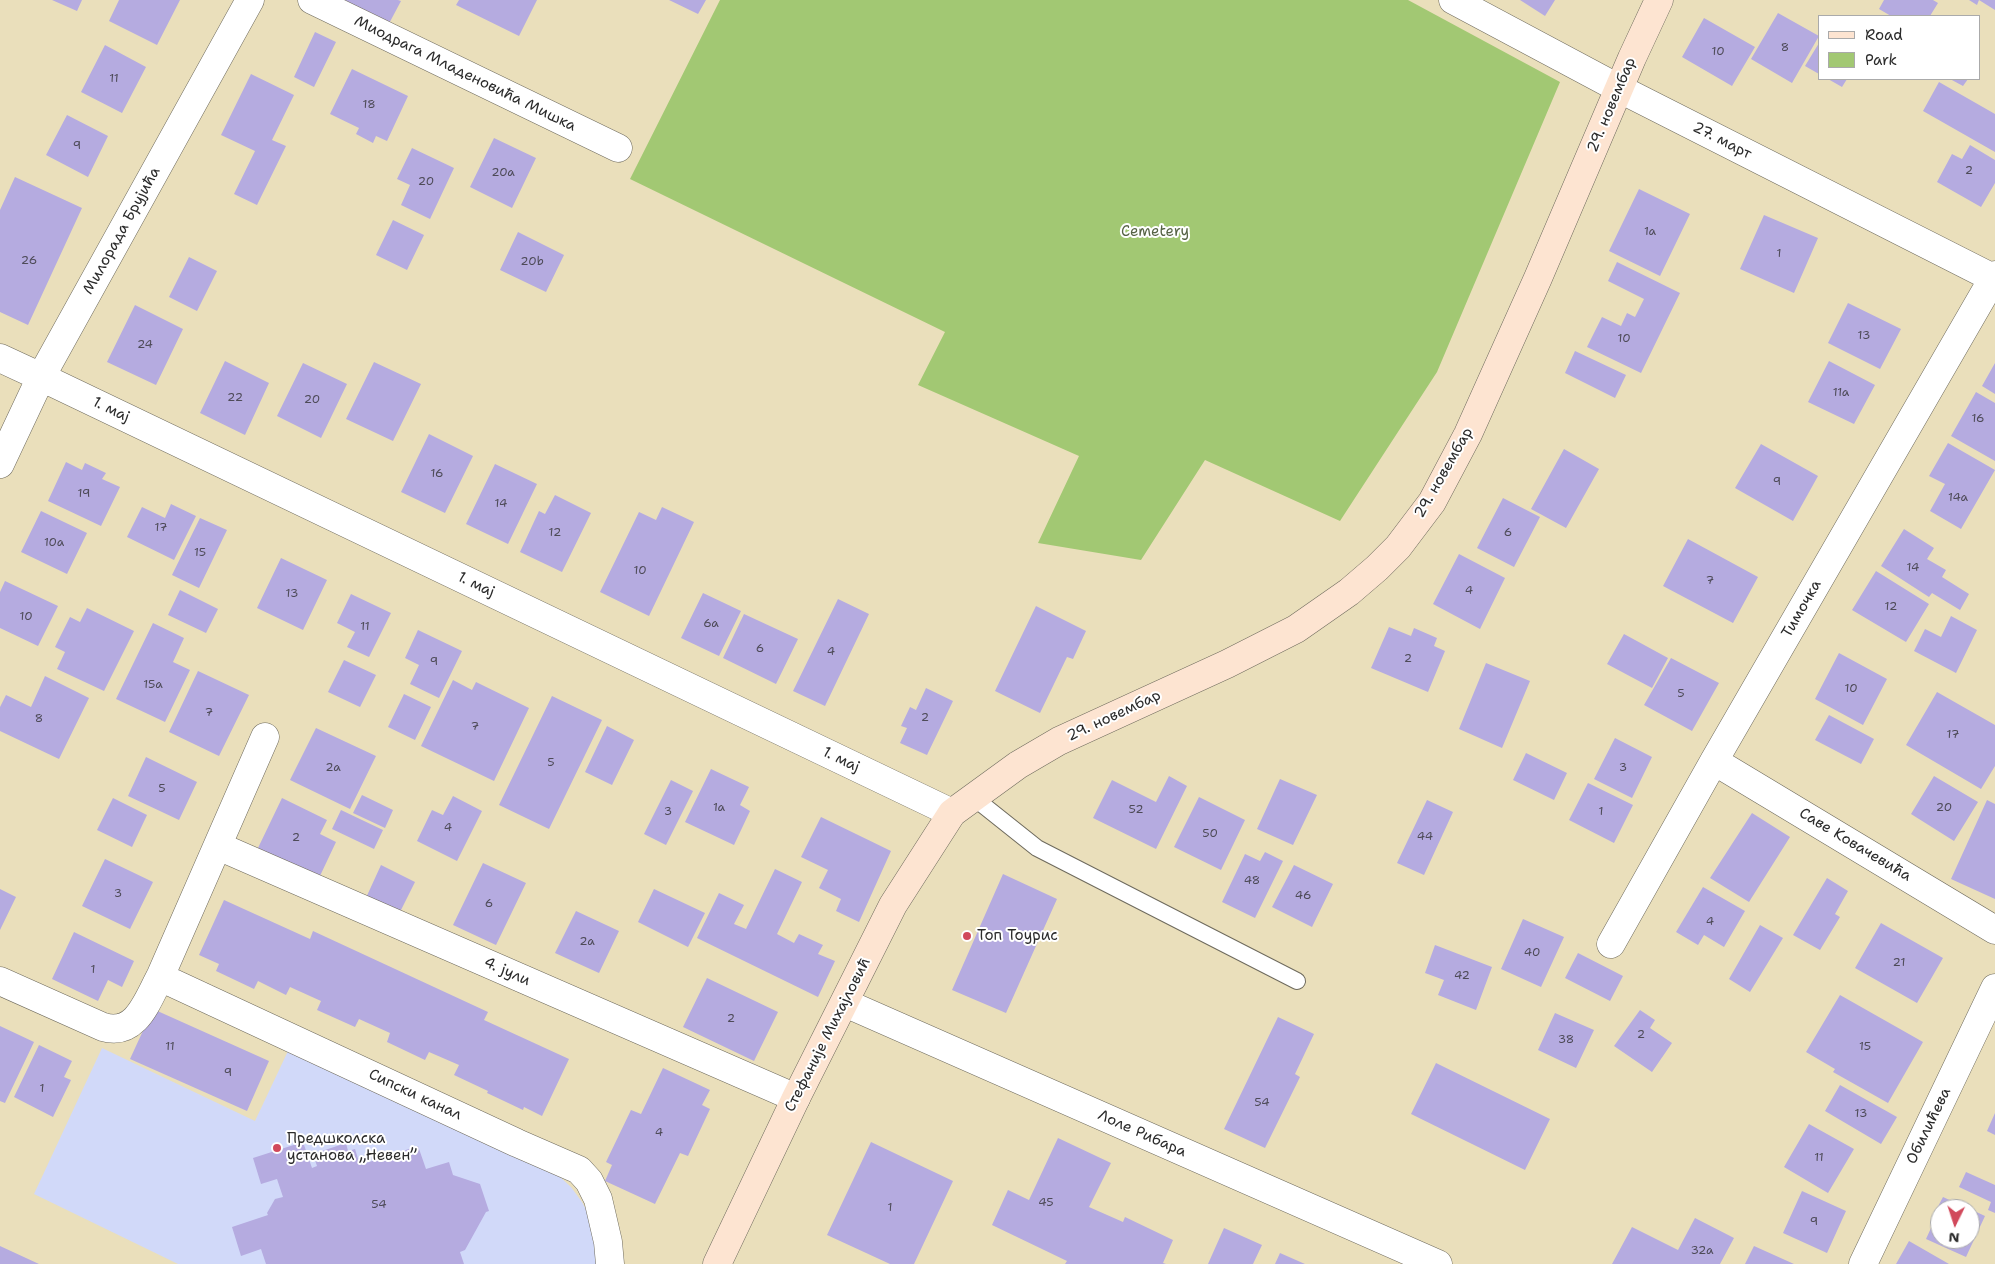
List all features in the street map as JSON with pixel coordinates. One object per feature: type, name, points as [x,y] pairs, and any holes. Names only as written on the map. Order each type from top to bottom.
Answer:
[{"type":"main road","name":"29. новембар","points":[[952,813],[1018,765],[1059,742],[1227,664],[1296,629],[1349,592],[1398,547],[1432,502],[1468,434],[1639,42],[1660,0]]},
{"type":"main road","name":"Стефаније Михајловић","points":[[717,1264],[796,1098],[893,905],[952,813]]},
{"type":"street","name":"Милорада Брујића","points":[[0,464],[41,377],[250,0]]},
{"type":"street","name":"Миодрага Младеновића Мишка","points":[[312,0],[618,148]]},
{"type":"street","name":"27. март","points":[[1453,0],[1620,89],[1994,277]]},
{"type":"street","name":"Тимочка","points":[[1612,944],[1714,761],[1994,277]]},
{"type":"street","name":"1. мај","points":[[0,358],[952,813]]},
{"type":"street","points":[[0,981],[103,1027],[121,1030],[132,1023],[160,977],[265,737]]},
{"type":"street","name":"Саве Ковачевића","points":[[1714,761],[1995,930]]},
{"type":"street","name":"4. јули","points":[[218,846],[796,1098]]},
{"type":"street","name":"Сипски канал","points":[[160,977],[508,1139],[579,1170],[589,1180],[598,1199],[608,1242],[610,1264]]},
{"type":"street","name":"Обилићева","points":[[1863,1264],[1995,988]]},
{"type":"street","name":"Лоле Рибара","points":[[845,1003],[1438,1264]]},
{"type":"lane","points":[[973,797],[1037,848],[1297,981]]},
{"type":"shaded area","name":"Предшколска установа „Невен”","points":[[102,1048],[255,1121],[288,1051],[559,1176],[571,1187],[590,1217],[594,1233],[597,1264],[178,1264],[34,1194]]},
{"type":"green space","name":"Cemetery","points":[[720,0],[1408,0],[1560,82],[1437,372],[1340,521],[1205,460],[1141,560],[1038,543],[1079,456],[918,385],[945,332],[630,179]]},
{"type":"building","points":[[52,0],[82,0],[77,11]]},
{"type":"building","points":[[119,0],[180,0],[157,45],[109,21]]},
{"type":"building","points":[[319,0],[398,0],[401,1],[384,33]]},
{"type":"building","points":[[459,0],[537,0],[519,36],[456,5]]},
{"type":"building","points":[[669,0],[706,0],[698,14]]},
{"type":"building","points":[[1520,0],[1555,0],[1545,16]]},
{"type":"building","points":[[1884,0],[1933,0],[1938,3],[1931,15],[1889,15],[1879,9]]},
{"type":"building","points":[[1969,0],[1979,0],[1977,5]]},
{"type":"building","points":[[1979,0],[1995,0],[1995,10]]},
{"type":"building","points":[[1778,13],[1818,35],[1792,83],[1751,59]]},
{"type":"building","points":[[1704,18],[1755,47],[1732,86],[1682,57]]},
{"type":"building","points":[[315,32],[336,42],[314,87],[294,77]]},
{"type":"building","points":[[105,45],[146,67],[122,113],[81,92]]},
{"type":"building","points":[[1818,45],[1818,73],[1805,66]]},
{"type":"building","points":[[352,69],[408,96],[387,141],[376,136],[373,143],[356,134],[359,128],[330,114]]},
{"type":"building","points":[[251,74],[294,95],[272,140],[286,146],[257,205],[234,194],[255,151],[221,135]]},
{"type":"building","points":[[1830,80],[1846,80],[1842,87]]},
{"type":"building","points":[[1952,80],[1967,80],[1963,86]]},
{"type":"building","points":[[1939,82],[1995,114],[1995,152],[1923,111]]},
{"type":"building","points":[[67,115],[108,136],[88,177],[46,155]]},
{"type":"building","points":[[494,138],[536,158],[512,208],[470,187]]},
{"type":"building","points":[[1970,145],[1995,160],[1995,183],[1981,207],[1937,182],[1952,154],[1962,159]]},
{"type":"building","points":[[412,148],[454,168],[430,219],[401,205],[410,185],[397,179]]},
{"type":"building","points":[[15,177],[82,208],[28,325],[0,312],[0,210]]},
{"type":"building","points":[[1639,189],[1690,214],[1660,276],[1609,251]]},
{"type":"building","points":[[1764,215],[1818,238],[1794,293],[1740,269]]},
{"type":"building","points":[[393,220],[424,235],[407,270],[376,255]]},
{"type":"building","points":[[518,232],[564,255],[546,292],[500,270]]},
{"type":"building","points":[[189,257],[217,271],[197,311],[169,297]]},
{"type":"building","points":[[1617,262],[1680,293],[1641,373],[1587,347],[1602,317],[1621,326],[1627,313],[1635,317],[1644,299],[1608,281]]},
{"type":"building","points":[[1848,303],[1901,329],[1880,369],[1828,343]]},
{"type":"building","points":[[135,305],[183,329],[156,385],[107,362]]},
{"type":"building","points":[[1575,351],[1626,375],[1615,398],[1565,373]]},
{"type":"building","points":[[225,361],[269,383],[245,435],[200,413]]},
{"type":"building","points":[[1829,361],[1875,385],[1854,424],[1808,402]]},
{"type":"building","points":[[374,362],[421,384],[393,441],[346,419]]},
{"type":"building","points":[[303,363],[347,384],[321,438],[277,416]]},
{"type":"building","points":[[1995,363],[1995,394],[1982,386]]},
{"type":"building","points":[[1976,392],[1995,403],[1995,461],[1951,436]]},
{"type":"building","points":[[429,434],[473,456],[445,513],[401,492]]},
{"type":"building","points":[[1948,443],[1995,470],[1961,529],[1930,511],[1945,484],[1929,476]]},
{"type":"building","points":[[1761,444],[1818,476],[1793,521],[1735,488]]},
{"type":"building","points":[[1564,449],[1599,469],[1566,528],[1531,509]]},
{"type":"building","points":[[66,462],[82,470],[85,463],[106,473],[102,479],[120,487],[101,526],[48,501]]},
{"type":"building","points":[[495,464],[537,484],[508,544],[466,524]]},
{"type":"building","points":[[555,495],[591,513],[562,572],[520,552],[539,511],[545,514]]},
{"type":"building","points":[[1503,498],[1540,517],[1514,567],[1477,548]]},
{"type":"building","points":[[171,504],[196,516],[174,560],[127,537],[142,507],[165,518]]},
{"type":"building","points":[[662,507],[694,522],[649,616],[600,592],[639,512],[656,520]]},
{"type":"building","points":[[41,511],[87,533],[67,574],[21,552]]},
{"type":"building","points":[[200,518],[227,530],[199,588],[172,575]]},
{"type":"building","points":[[1904,529],[1934,548],[1927,559],[1946,570],[1942,577],[1969,594],[1960,610],[1932,593],[1929,597],[1881,566]]},
{"type":"building","points":[[1688,539],[1758,577],[1733,623],[1663,586]]},
{"type":"building","points":[[1459,554],[1505,578],[1480,629],[1433,604]]},
{"type":"building","points":[[281,558],[327,580],[303,630],[257,608]]},
{"type":"building","points":[[1876,571],[1929,604],[1906,642],[1852,610]]},
{"type":"building","points":[[5,581],[58,606],[38,646],[0,628],[0,592]]},
{"type":"building","points":[[180,590],[218,609],[206,633],[168,615]]},
{"type":"building","points":[[703,593],[741,611],[719,656],[681,638]]},
{"type":"building","points":[[351,594],[391,613],[369,657],[347,647],[355,632],[337,623]]},
{"type":"building","points":[[838,599],[869,614],[825,706],[793,691]]},
{"type":"building","points":[[1036,606],[1086,631],[1073,659],[1067,657],[1040,713],[995,691]]},
{"type":"building","points":[[87,608],[134,631],[104,691],[57,669],[65,652],[55,647],[70,617],[80,622]]},
{"type":"building","points":[[744,614],[798,639],[776,684],[723,658]]},
{"type":"building","points":[[1951,616],[1977,630],[1956,673],[1914,651],[1925,629],[1941,637]]},
{"type":"building","points":[[153,623],[184,638],[173,662],[190,670],[165,722],[116,699]]},
{"type":"building","points":[[1389,627],[1411,636],[1414,628],[1437,638],[1434,646],[1445,651],[1428,692],[1371,668]]},
{"type":"building","points":[[418,630],[462,651],[439,698],[410,684],[419,665],[405,658]]},
{"type":"building","points":[[1624,634],[1668,658],[1652,688],[1607,664]]},
{"type":"building","points":[[1839,653],[1887,679],[1863,725],[1815,699]]},
{"type":"building","points":[[1671,658],[1719,683],[1692,731],[1644,705]]},
{"type":"building","points":[[344,660],[376,675],[360,707],[328,692]]},
{"type":"building","points":[[1486,663],[1530,681],[1502,748],[1459,729]]},
{"type":"building","points":[[198,671],[249,695],[219,756],[169,732]]},
{"type":"building","points":[[45,676],[89,698],[59,759],[0,731],[0,707],[6,695],[31,707]]},
{"type":"building","points":[[453,680],[472,690],[476,682],[529,708],[494,781],[421,746]]},
{"type":"building","points":[[926,688],[953,701],[927,755],[900,743],[907,728],[901,726],[910,707],[916,710]]},
{"type":"building","points":[[1937,692],[1995,725],[1995,766],[1981,789],[1906,745]]},
{"type":"building","points":[[404,694],[431,707],[415,740],[388,727]]},
{"type":"building","points":[[552,696],[602,720],[549,829],[499,805]]},
{"type":"building","points":[[1829,715],[1874,739],[1861,764],[1815,740]]},
{"type":"building","points":[[607,726],[634,740],[612,785],[585,772]]},
{"type":"building","points":[[316,728],[376,756],[350,809],[290,780]]},
{"type":"building","points":[[1615,738],[1652,757],[1632,798],[1594,779]]},
{"type":"building","points":[[1526,753],[1567,773],[1554,800],[1513,780]]},
{"type":"building","points":[[146,757],[197,782],[179,820],[128,796]]},
{"type":"building","points":[[711,769],[749,787],[740,805],[750,811],[734,845],[685,822]]},
{"type":"building","points":[[1169,776],[1187,786],[1156,849],[1093,818],[1112,780],[1156,802]]},
{"type":"building","points":[[1934,776],[1978,802],[1954,841],[1911,814]]},
{"type":"building","points":[[1280,779],[1317,795],[1293,845],[1257,829]]},
{"type":"building","points":[[671,780],[693,791],[666,845],[644,834]]},
{"type":"building","points":[[1588,783],[1633,805],[1614,843],[1569,820]]},
{"type":"building","points":[[362,795],[393,810],[385,828],[353,813]]},
{"type":"building","points":[[453,796],[482,811],[457,861],[417,841],[432,810],[443,815]]},
{"type":"building","points":[[1199,797],[1245,820],[1221,870],[1174,847]]},
{"type":"building","points":[[113,798],[147,815],[132,847],[97,830]]},
{"type":"building","points":[[282,798],[327,820],[320,834],[336,842],[319,878],[258,848]]},
{"type":"building","points":[[1427,800],[1453,812],[1424,875],[1397,863]]},
{"type":"building","points":[[1987,800],[1995,804],[1995,899],[1951,879]]},
{"type":"building","points":[[341,810],[383,830],[374,849],[332,829]]},
{"type":"building","points":[[1752,813],[1790,837],[1749,902],[1710,878]]},
{"type":"building","points":[[821,817],[891,851],[859,922],[836,911],[841,899],[819,888],[828,870],[801,857]]},
{"type":"building","points":[[1265,852],[1283,861],[1255,918],[1222,902],[1245,854],[1260,861]]},
{"type":"building","points":[[105,859],[153,882],[130,929],[82,906]]},
{"type":"building","points":[[483,863],[526,883],[496,945],[453,925]]},
{"type":"building","points":[[381,865],[415,882],[398,916],[365,900]]},
{"type":"building","points":[[1294,865],[1333,884],[1312,927],[1272,907]]},
{"type":"building","points":[[775,869],[802,882],[777,934],[794,943],[799,934],[823,945],[818,954],[835,961],[818,997],[697,938],[719,893],[744,905],[734,924],[746,929]]},
{"type":"building","points":[[1003,874],[1057,899],[1006,1013],[952,990]]},
{"type":"building","points":[[1827,878],[1848,891],[1835,914],[1840,917],[1820,950],[1793,935]]},
{"type":"building","points":[[1703,887],[1745,911],[1724,947],[1704,935],[1698,945],[1676,932]]},
{"type":"building","points":[[0,889],[16,897],[0,930]]},
{"type":"building","points":[[654,889],[705,913],[688,947],[638,922]]},
{"type":"building","points":[[224,900],[310,939],[313,931],[488,1012],[484,1020],[569,1059],[542,1116],[524,1107],[523,1110],[454,1075],[459,1065],[429,1052],[425,1060],[387,1042],[390,1033],[359,1019],[355,1027],[317,1010],[321,1001],[290,987],[286,995],[258,981],[254,989],[216,971],[219,964],[199,955]]},
{"type":"building","points":[[576,911],[619,931],[599,973],[555,953]]},
{"type":"building","points":[[1523,919],[1564,937],[1541,987],[1501,969]]},
{"type":"building","points":[[1881,923],[1943,958],[1917,1003],[1855,968]]},
{"type":"building","points":[[1760,925],[1783,938],[1750,992],[1729,979]]},
{"type":"building","points":[[74,932],[134,961],[122,987],[108,980],[98,1001],[52,979]]},
{"type":"building","points":[[1435,945],[1492,967],[1476,1010],[1438,995],[1444,980],[1425,973]]},
{"type":"building","points":[[1578,953],[1623,976],[1610,1001],[1565,978]]},
{"type":"building","points":[[707,978],[778,1012],[754,1061],[683,1027]]},
{"type":"building","points":[[1840,995],[1923,1042],[1888,1103],[1833,1072],[1835,1069],[1806,1052]]},
{"type":"building","points":[[153,1009],[269,1061],[247,1111],[130,1059]]},
{"type":"building","points":[[1640,1010],[1655,1020],[1650,1028],[1672,1043],[1652,1072],[1614,1046]]},
{"type":"building","points":[[1555,1013],[1594,1030],[1576,1068],[1538,1050]]},
{"type":"building","points":[[1278,1017],[1314,1034],[1295,1074],[1300,1077],[1265,1148],[1224,1129]]},
{"type":"building","points":[[0,1026],[34,1042],[5,1103],[0,1101]]},
{"type":"building","points":[[39,1045],[72,1061],[64,1077],[71,1080],[53,1117],[14,1097]]},
{"type":"building","points":[[1436,1063],[1550,1119],[1525,1170],[1411,1114]]},
{"type":"building","points":[[663,1068],[710,1090],[702,1105],[710,1109],[688,1156],[680,1153],[655,1204],[605,1181],[612,1165],[606,1162],[631,1110],[641,1114]]},
{"type":"building","points":[[1840,1085],[1897,1117],[1881,1144],[1825,1111]]},
{"type":"building","points":[[1995,1113],[1995,1135],[1987,1131]]},
{"type":"building","points":[[1809,1124],[1854,1149],[1828,1193],[1784,1167]]},
{"type":"building","points":[[1058,1138],[1111,1163],[1089,1207],[1123,1222],[1125,1217],[1173,1240],[1163,1263],[1166,1264],[1065,1264],[1067,1261],[992,1225],[1008,1190],[1029,1200]]},
{"type":"building","points":[[303,1142],[312,1168],[317,1166],[313,1154],[346,1143],[348,1151],[355,1149],[360,1165],[418,1146],[426,1169],[449,1162],[453,1175],[480,1184],[489,1211],[486,1212],[465,1250],[460,1252],[464,1264],[266,1264],[261,1249],[241,1256],[232,1227],[268,1215],[267,1213],[275,1199],[283,1197],[277,1179],[261,1184],[253,1158]]},
{"type":"building","points":[[871,1142],[953,1181],[914,1264],[890,1264],[827,1235]]},
{"type":"building","points":[[1966,1172],[1995,1185],[1995,1213],[1988,1210],[1991,1202],[1959,1187]]},
{"type":"building","points":[[1802,1191],[1846,1211],[1827,1253],[1783,1233]]},
{"type":"building","points":[[1980,1214],[1985,1216],[1980,1227]]},
{"type":"building","points":[[1695,1218],[1734,1238],[1720,1264],[1612,1264],[1632,1227],[1678,1250]]},
{"type":"building","points":[[1224,1228],[1262,1245],[1253,1264],[1208,1264]]},
{"type":"building","points":[[1930,1230],[1930,1241],[1926,1239]]},
{"type":"building","points":[[1909,1241],[1949,1264],[1896,1264]]},
{"type":"building","points":[[0,1246],[39,1264],[0,1264]]},
{"type":"building","points":[[1754,1246],[1794,1264],[1745,1264]]},
{"type":"building","points":[[1948,1249],[1970,1249],[1966,1257]]},
{"type":"building","points":[[1280,1253],[1305,1264],[1275,1264]]},
{"type":"place","name":"Топ Тоурис","points":[[967,936]]},
{"type":"place","name":"Предшколска установа „Невен”","points":[[277,1148]]}]
